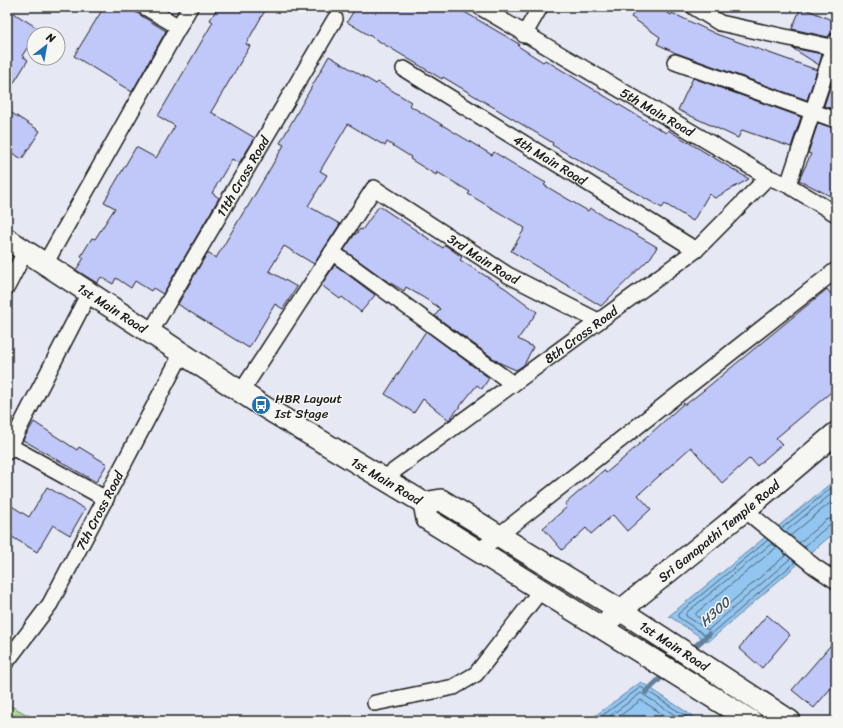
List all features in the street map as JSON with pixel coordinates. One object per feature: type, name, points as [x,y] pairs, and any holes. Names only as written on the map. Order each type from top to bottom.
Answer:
[{"type":"street","points":[[145,7],[179,27]]},
{"type":"street","points":[[45,264],[190,7]]},
{"type":"street","name":"5th Main Road","points":[[480,7],[524,35],[768,177],[788,185],[836,214]]},
{"type":"street","points":[[524,35],[540,7]]},
{"type":"street","points":[[694,7],[720,23],[835,45],[788,185]]},
{"type":"street","name":"11th Cross Road","points":[[150,333],[335,19]]},
{"type":"street","points":[[675,62],[836,120]]},
{"type":"street","name":"4th Main Road","points":[[404,69],[696,250]]},
{"type":"street","name":"8th Cross Road","points":[[383,479],[696,250],[768,177]]},
{"type":"street","name":"3rd Main Road","points":[[332,252],[374,188],[508,275],[598,321]]},
{"type":"street","name":"1st Main Road","points":[[7,240],[242,392],[383,479],[424,503],[441,500],[620,610],[790,721]]},
{"type":"street","points":[[7,287],[25,252]]},
{"type":"street","points":[[242,392],[332,252],[513,384]]},
{"type":"street","points":[[479,551],[497,535],[836,270]]},
{"type":"street","points":[[89,293],[9,449],[106,499]]},
{"type":"street","name":"7th Cross Road","points":[[7,661],[50,604],[182,353]]},
{"type":"street","name":"Sri Ganapathi Temple Road","points":[[601,628],[620,610],[745,510],[836,433]]},
{"type":"street","points":[[424,503],[426,519],[751,721]]},
{"type":"street","points":[[745,510],[815,567],[836,581]]},
{"type":"street","points":[[375,704],[454,687],[466,682],[476,674],[541,590]]},
{"type":"green space","points":[[7,704],[39,721],[7,721]]},
{"type":"water","points":[[836,479],[836,531],[708,642],[669,616]]},
{"type":"water","points":[[641,682],[700,721],[588,721]]},
{"type":"building","points":[[104,7],[127,7],[166,31],[132,92],[74,56]]},
{"type":"building","points":[[218,7],[267,7],[246,44],[250,46],[211,112],[255,138],[239,163],[232,159],[212,193],[219,198],[163,294],[153,288],[151,291],[135,281],[131,288],[116,278],[113,284],[101,277],[97,283],[76,270],[84,258],[81,256],[92,238],[95,239],[115,208],[104,202],[136,147],[156,158],[175,126],[158,116],[213,22],[210,20]]},
{"type":"building","points":[[356,7],[456,7],[519,44],[518,46],[543,62],[545,60],[666,133],[668,130],[749,179],[715,198],[709,194],[693,221],[665,204],[662,208],[552,145],[553,143],[443,77],[442,79],[347,22]]},
{"type":"building","points":[[638,7],[658,7],[671,15],[672,13],[716,34],[817,70],[807,100],[676,53],[657,44],[660,37],[631,17]]},
{"type":"building","points":[[801,7],[836,22],[836,32],[830,34],[828,37],[792,29]]},
{"type":"building","points":[[7,9],[34,26],[26,26],[26,50],[22,56],[26,59],[26,63],[7,94]]},
{"type":"building","points":[[792,48],[822,54],[819,65]]},
{"type":"building","points":[[329,56],[376,84],[378,82],[411,102],[409,105],[492,155],[494,152],[546,183],[544,185],[588,211],[590,208],[657,247],[651,257],[601,306],[511,251],[525,228],[468,194],[470,192],[437,172],[436,175],[410,159],[411,157],[387,142],[385,146],[348,124],[320,171],[327,175],[308,206],[340,224],[314,264],[284,246],[269,271],[297,287],[283,309],[275,304],[249,348],[185,309],[178,304],[207,253],[216,258],[247,208],[284,145],[280,143]]},
{"type":"building","points":[[836,69],[836,110],[824,106]]},
{"type":"building","points":[[693,78],[801,117],[791,147],[742,130],[738,138],[678,110]]},
{"type":"building","points":[[7,110],[40,131],[22,159],[7,150]]},
{"type":"building","points":[[818,123],[836,129],[836,199],[799,180],[811,154],[808,153]]},
{"type":"building","points":[[379,206],[443,248],[445,245],[462,257],[460,260],[505,288],[537,312],[518,339],[533,347],[524,365],[516,370],[500,363],[435,316],[440,309],[437,306],[406,287],[404,291],[387,281],[344,250],[355,234],[360,229],[362,230]]},
{"type":"building","points":[[335,265],[375,295],[361,312],[342,297],[340,299],[321,285]]},
{"type":"building","points":[[827,289],[836,300],[836,388],[776,438],[782,444],[757,466],[750,458],[722,483],[691,447],[638,495],[651,509],[627,531],[613,515],[591,534],[586,528],[562,550],[543,528],[567,507],[565,504],[604,470],[606,473],[625,457],[684,403],[685,405],[704,390]]},
{"type":"building","points":[[426,331],[489,378],[482,389],[477,385],[449,420],[423,399],[414,413],[385,394]]},
{"type":"building","points":[[34,422],[77,450],[79,447],[107,464],[96,482],[23,440]]},
{"type":"building","points":[[47,487],[85,509],[70,535],[53,525],[37,552],[7,534],[7,503],[29,517]]},
{"type":"building","points":[[767,615],[790,635],[762,668],[739,648]]},
{"type":"building","points":[[836,639],[836,682],[814,708],[792,690]]},
{"type":"waterway","name":"H300","points":[[690,651],[709,634]]},
{"type":"waterway","name":"H300","points":[[646,692],[666,673]]},
{"type":"place","name":"HBR Layout Ist Stage","points":[[261,405]]}]
